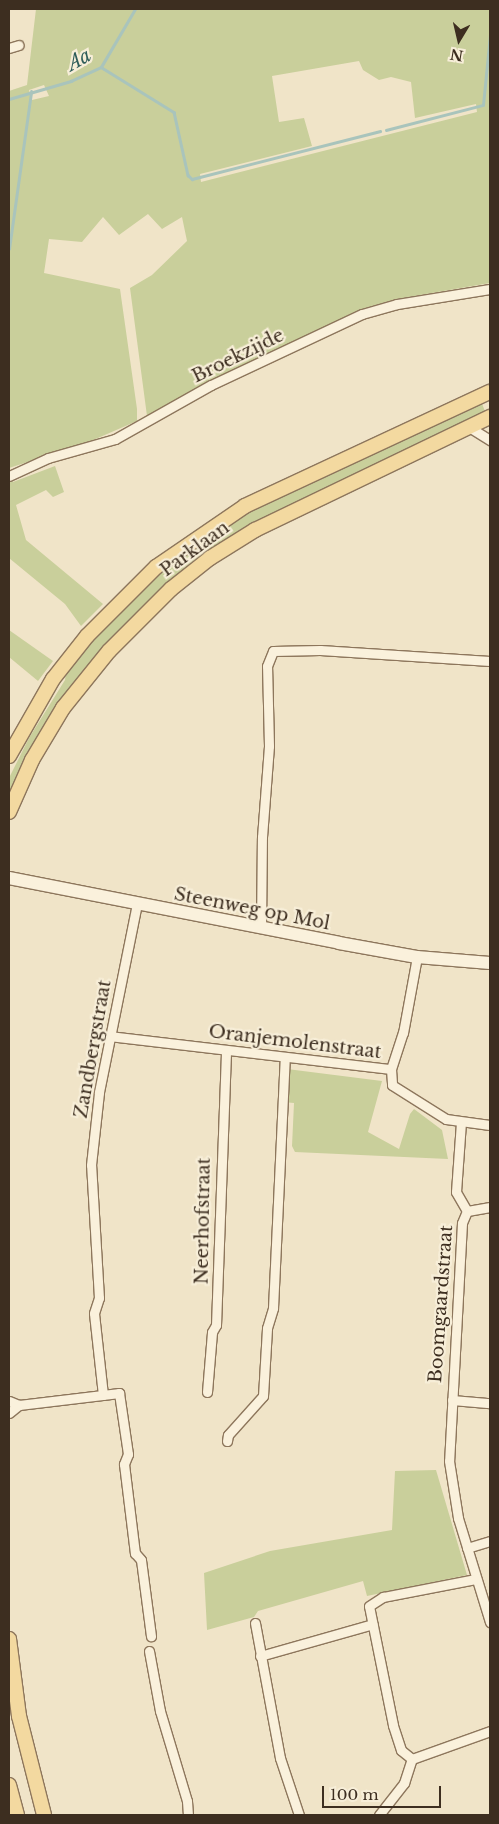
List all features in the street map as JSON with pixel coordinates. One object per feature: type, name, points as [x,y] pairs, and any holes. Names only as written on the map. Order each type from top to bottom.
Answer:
[{"type":"main road","name":"Parklaan","points":[[9,756],[53,679],[87,636],[156,567],[245,506],[490,392]]},
{"type":"main road","name":"Parklaan","points":[[9,812],[32,760],[64,708],[109,650],[171,589],[210,558],[255,530],[490,417]]},
{"type":"main road","points":[[9,1639],[20,1716],[44,1815]]},
{"type":"main road","points":[[9,1785],[17,1815]]},
{"type":"street","points":[[9,48],[19,45]]},
{"type":"street","name":"Broekzijde","points":[[9,476],[48,458],[115,438],[211,385],[362,314],[397,304],[490,289]]},
{"type":"street","points":[[469,427],[490,440]]},
{"type":"street","points":[[262,928],[262,837],[269,746],[267,666],[273,652],[320,650],[490,662]]},
{"type":"street","name":"Steenweg op Mol","points":[[9,878],[418,957],[490,963]]},
{"type":"street","name":"Zandbergstraat","points":[[103,1395],[94,1313],[99,1298],[91,1201],[93,1145],[109,1036],[137,904]]},
{"type":"street","name":"Oranjemolenstraat","points":[[109,1036],[391,1070],[394,1067],[403,1033],[418,957]]},
{"type":"street","name":"Neerhofstraat","points":[[207,1392],[212,1332],[216,1325],[226,1050]]},
{"type":"street","points":[[227,1441],[228,1435],[263,1396],[267,1328],[273,1308],[285,1057]]},
{"type":"street","points":[[391,1070],[392,1085],[446,1119],[490,1125]]},
{"type":"street","name":"Boomgaardstraat","points":[[461,1122],[456,1192],[467,1211]]},
{"type":"street","name":"Boomgaardstraat","points":[[467,1211],[490,1207]]},
{"type":"street","name":"Boomgaardstraat","points":[[467,1211],[462,1222],[449,1461],[452,1490],[466,1548],[490,1622]]},
{"type":"street","points":[[9,1401],[19,1405],[118,1393],[120,1396],[135,1553],[141,1560],[152,1636]]},
{"type":"street","points":[[452,1400],[490,1403]]},
{"type":"street","points":[[9,1413],[19,1405]]},
{"type":"street","points":[[466,1548],[490,1541]]},
{"type":"street","points":[[412,1759],[401,1750],[393,1725],[369,1606],[383,1597],[476,1579]]},
{"type":"street","points":[[255,1623],[280,1758],[299,1815]]},
{"type":"street","points":[[260,1656],[373,1624]]},
{"type":"street","points":[[148,1651],[160,1711],[187,1801],[188,1815]]},
{"type":"street","points":[[412,1759],[490,1731]]},
{"type":"street","points":[[379,1815],[404,1783],[412,1759]]},
{"type":"green space","points":[[36,9],[490,9],[490,283],[397,299],[365,308],[147,416],[130,288],[152,275],[187,241],[182,217],[162,229],[148,214],[119,235],[103,217],[82,242],[49,239],[44,273],[120,289],[137,409],[137,421],[84,444],[9,468],[9,91],[27,85]],"holes":[[[359,61],[363,70],[379,80],[391,77],[411,82],[415,118],[476,104],[477,112],[201,182],[200,174],[312,146],[304,118],[279,122],[272,76]],[[44,85],[49,96],[32,100],[29,90]]]},
{"type":"green space","points":[[481,401],[486,414],[268,516],[219,545],[178,575],[141,609],[68,694],[9,801],[9,778],[29,738],[65,680],[66,672],[93,639],[144,586],[181,556],[244,512]]},
{"type":"green space","points":[[55,466],[64,492],[53,497],[46,490],[16,505],[26,540],[103,604],[81,626],[65,604],[9,558],[9,468],[13,482]]},
{"type":"green space","points":[[9,630],[53,661],[38,681],[9,657]]},
{"type":"green space","points":[[287,1069],[382,1081],[368,1132],[399,1149],[410,1114],[414,1109],[442,1130],[448,1159],[295,1152],[292,1146],[294,1103],[283,1102]]},
{"type":"green space","points":[[436,1470],[467,1575],[367,1596],[363,1581],[258,1611],[254,1617],[207,1630],[204,1573],[270,1551],[392,1530],[395,1471]]},
{"type":"waterway","name":"Aa","points":[[9,99],[71,81],[101,67],[135,9]]},
{"type":"waterway","points":[[386,130],[483,105],[490,35]]},
{"type":"waterway","points":[[101,67],[174,112],[188,175],[192,179],[380,131]]},
{"type":"waterway","points":[[9,249],[31,92]]}]
